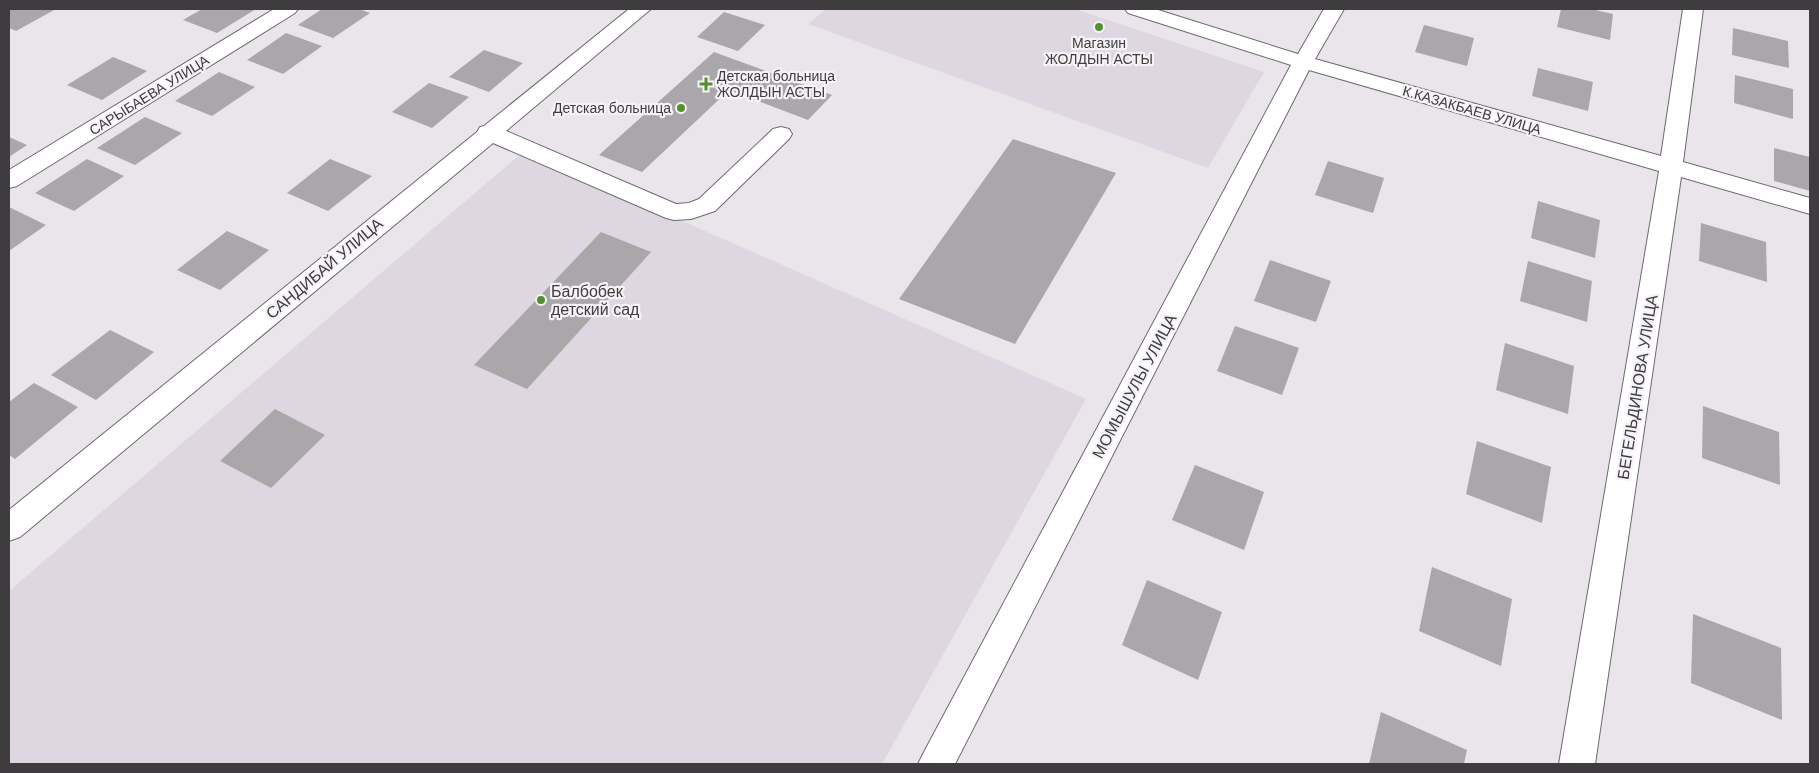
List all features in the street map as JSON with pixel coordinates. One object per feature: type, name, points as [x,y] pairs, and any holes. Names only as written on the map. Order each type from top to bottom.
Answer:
[{"type":"street","name":"САРЫБАЕВА УЛИЦА","points":[[9,180],[288,9]]},
{"type":"street","name":"САНДИБАЙ УЛИЦА","points":[[9,528],[488,132],[641,9]]},
{"type":"street","name":"К.КАЗАКБАЕВ УЛИЦА","points":[[1135,9],[1303,62],[1810,206]]},
{"type":"street","name":"МОМЫШУЛЫ УЛИЦА","points":[[936,764],[1303,62],[1334,9]]},
{"type":"street","name":"БЕГЕЛЬДИНОВА УЛИЦА","points":[[1577,764],[1671,167],[1693,9]]},
{"type":"street","points":[[488,132],[674,212],[691,211],[707,206],[781,134]]},
{"type":"shaded area","points":[[826,9],[1075,9],[1264,72],[1208,168],[808,24]]},
{"type":"shaded area","points":[[524,151],[1086,399],[882,764],[9,764],[9,591]]},
{"type":"building","points":[[9,9],[56,9],[16,31],[9,28]]},
{"type":"building","points":[[202,9],[256,9],[217,33],[183,20]]},
{"type":"building","points":[[322,9],[359,9],[370,13],[333,38],[298,25]]},
{"type":"building","points":[[1561,9],[1591,9],[1613,14],[1610,40],[1557,27]]},
{"type":"building","points":[[724,12],[765,25],[738,51],[697,37]]},
{"type":"building","points":[[1424,25],[1474,38],[1467,66],[1415,52]]},
{"type":"building","points":[[1733,28],[1788,41],[1789,68],[1732,55]]},
{"type":"building","points":[[286,33],[322,46],[283,74],[247,60]]},
{"type":"building","points":[[484,50],[523,63],[489,92],[449,77]]},
{"type":"building","name":"Детская больница","points":[[714,52],[832,95],[808,120],[729,90],[642,172],[599,155]]},
{"type":"building","points":[[113,57],[147,71],[102,100],[67,85]]},
{"type":"building","points":[[1538,68],[1593,82],[1588,111],[1532,96]]},
{"type":"building","points":[[219,72],[255,87],[212,116],[175,101]]},
{"type":"building","points":[[1735,75],[1793,89],[1793,119],[1734,103]]},
{"type":"building","points":[[429,83],[469,97],[432,128],[392,112]]},
{"type":"building","points":[[145,117],[182,133],[135,165],[97,148]]},
{"type":"building","points":[[9,137],[27,145],[9,157]]},
{"type":"building","points":[[1013,139],[1116,173],[1015,344],[899,299]]},
{"type":"building","points":[[1774,148],[1810,157],[1810,191],[1774,181]]},
{"type":"building","points":[[87,159],[124,176],[74,211],[35,193]]},
{"type":"building","points":[[330,159],[372,176],[328,211],[287,193]]},
{"type":"building","points":[[1328,161],[1384,178],[1373,213],[1315,195]]},
{"type":"building","points":[[1538,201],[1600,220],[1595,258],[1531,238]]},
{"type":"building","points":[[9,207],[46,225],[9,251]]},
{"type":"building","points":[[1701,223],[1766,242],[1767,282],[1699,261]]},
{"type":"building","points":[[227,231],[269,250],[220,290],[177,270]]},
{"type":"building","points":[[601,232],[651,252],[527,389],[474,365]]},
{"type":"building","points":[[1270,260],[1331,281],[1316,322],[1254,301]]},
{"type":"building","points":[[1528,261],[1592,281],[1587,322],[1520,301]]},
{"type":"building","points":[[1235,326],[1299,348],[1282,395],[1217,371]]},
{"type":"building","points":[[110,330],[154,352],[96,400],[51,375]]},
{"type":"building","points":[[1505,343],[1574,366],[1568,414],[1496,390]]},
{"type":"building","points":[[34,383],[78,407],[15,459],[9,455],[9,402]]},
{"type":"building","points":[[1703,406],[1779,432],[1780,485],[1702,458]]},
{"type":"building","points":[[275,409],[325,435],[271,488],[220,461]]},
{"type":"building","points":[[1477,441],[1551,467],[1542,523],[1466,494]]},
{"type":"building","points":[[1195,465],[1264,492],[1244,550],[1172,520]]},
{"type":"building","points":[[1432,567],[1512,599],[1501,666],[1419,631]]},
{"type":"building","points":[[1147,580],[1222,612],[1198,680],[1122,645]]},
{"type":"building","points":[[1693,614],[1781,648],[1782,720],[1691,683]]},
{"type":"building","points":[[1381,712],[1467,750],[1464,764],[1369,764]]},
{"type":"place","name":"Магазин ЖОЛДЫН АСТЫ","points":[[1099,27]]},
{"type":"place","name":"Детская больница ЖОЛДЫН АСТЫ","points":[[706,84]]},
{"type":"place","name":"Детская больница","points":[[681,108]]},
{"type":"place","name":"Балбобек детский сад","points":[[541,300]]}]
